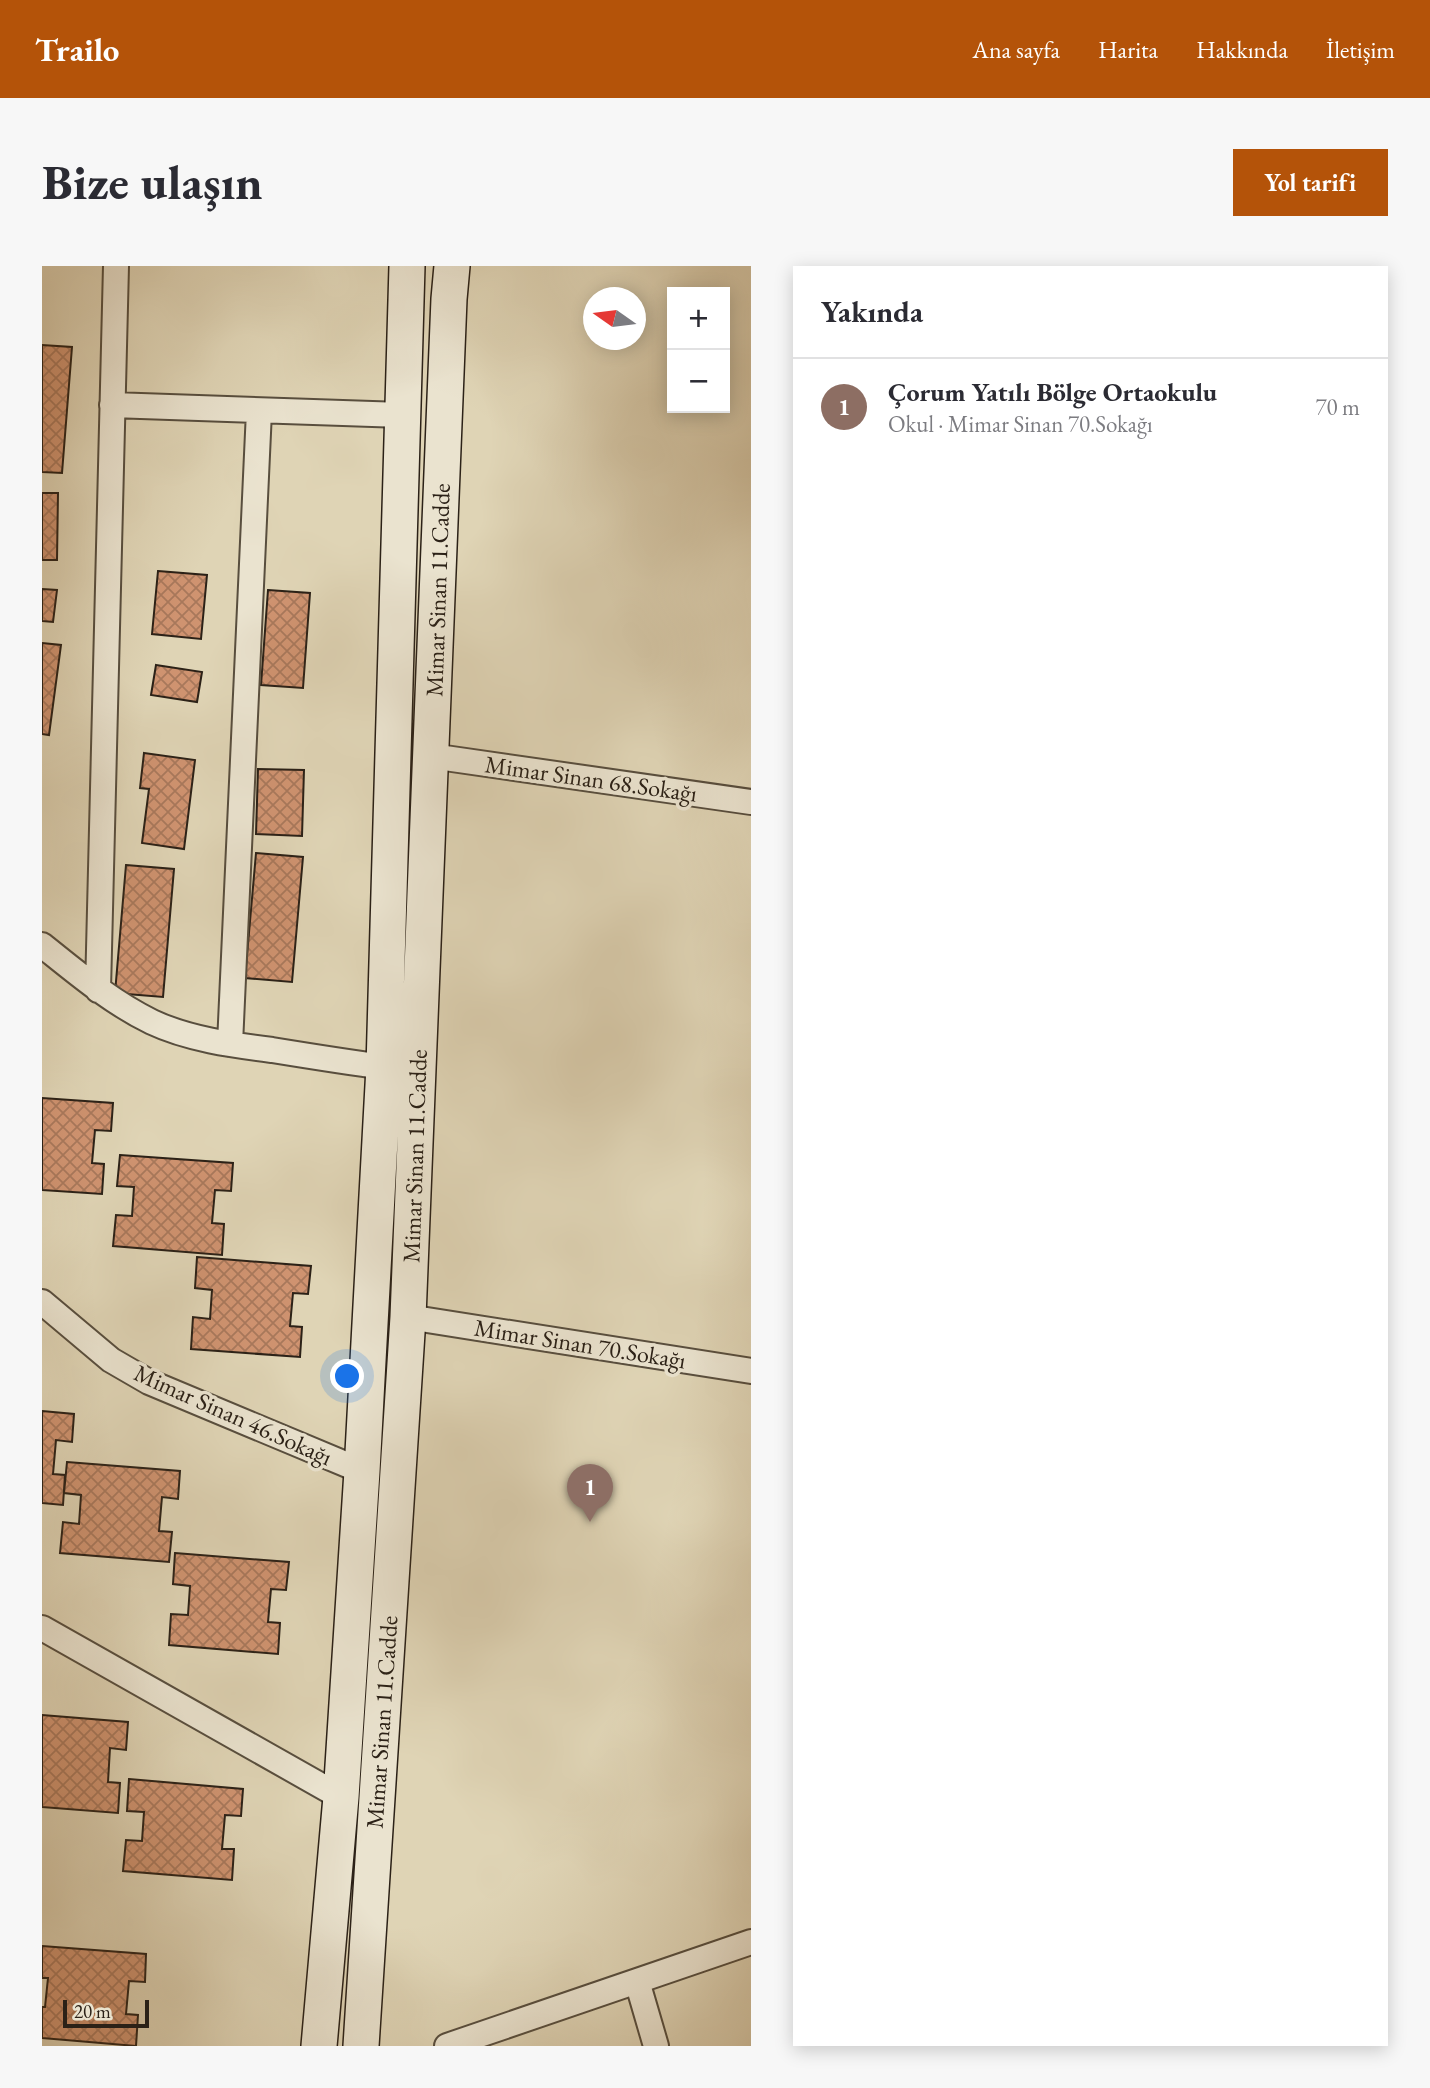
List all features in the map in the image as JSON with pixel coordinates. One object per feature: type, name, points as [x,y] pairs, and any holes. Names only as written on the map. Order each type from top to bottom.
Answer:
[{"type":"street","points":[[98,990],[116,266]]},
{"type":"street","name":"Mimar Sinan 11.Cadde","points":[[319,2046],[341,1797],[362,1471],[383,1067],[407,266]]},
{"type":"street","name":"Mimar Sinan 11.Cadde","points":[[361,2046],[408,1317],[452,266]]},
{"type":"street","points":[[112,405],[402,415]]},
{"type":"street","points":[[230,1044],[258,411]]},
{"type":"street","name":"Mimar Sinan 68.Sokağı","points":[[431,756],[751,802]]},
{"type":"street","points":[[42,944],[98,990],[155,1023],[230,1044],[383,1067]]},
{"type":"street","name":"Mimar Sinan 46.Sokağı","points":[[42,1302],[111,1360],[149,1382],[362,1471]]},
{"type":"street","name":"Mimar Sinan 70.Sokağı","points":[[408,1317],[751,1371]]},
{"type":"street","points":[[42,1628],[341,1797]]},
{"type":"street","points":[[461,2044],[751,1942]]},
{"type":"street","points":[[637,1981],[656,2046]]},
{"type":"building","points":[[42,345],[72,347],[62,473],[42,472]]},
{"type":"building","points":[[42,493],[58,493],[57,560],[42,560]]},
{"type":"building","points":[[158,571],[207,575],[201,639],[152,634]]},
{"type":"building","points":[[42,589],[57,590],[53,622],[42,621]]},
{"type":"building","points":[[268,590],[310,593],[303,688],[261,685]]},
{"type":"building","points":[[42,643],[61,645],[49,735],[42,734]]},
{"type":"building","points":[[156,665],[202,672],[197,702],[151,695]]},
{"type":"building","points":[[144,753],[195,760],[184,849],[142,843],[149,789],[140,788]]},
{"type":"building","points":[[258,769],[304,770],[302,836],[256,834]]},
{"type":"building","points":[[256,853],[303,857],[292,982],[245,978]]},
{"type":"building","points":[[126,865],[174,869],[163,997],[115,993]]},
{"type":"building","points":[[42,1098],[113,1103],[111,1131],[95,1130],[92,1163],[104,1164],[102,1194],[42,1190]]},
{"type":"building","points":[[120,1155],[233,1163],[231,1191],[215,1190],[212,1223],[224,1224],[222,1255],[113,1246],[116,1215],[132,1216],[134,1187],[117,1186]]},
{"type":"building","points":[[197,1257],[311,1266],[308,1294],[293,1293],[290,1326],[302,1327],[300,1357],[191,1349],[193,1317],[210,1319],[212,1290],[195,1288]]},
{"type":"building","points":[[42,1411],[74,1414],[72,1442],[56,1440],[53,1474],[65,1475],[63,1505],[42,1503]]},
{"type":"building","points":[[67,1462],[180,1471],[178,1499],[162,1497],[159,1531],[172,1532],[169,1562],[60,1553],[63,1522],[79,1524],[81,1495],[64,1493]]},
{"type":"building","points":[[175,1553],[289,1562],[286,1590],[271,1589],[268,1622],[280,1623],[278,1654],[169,1645],[171,1614],[188,1615],[190,1586],[173,1584]]},
{"type":"building","points":[[42,1715],[128,1722],[126,1750],[110,1748],[108,1782],[120,1783],[118,1813],[42,1807]]},
{"type":"building","points":[[129,1779],[243,1789],[241,1816],[225,1815],[222,1849],[234,1849],[232,1880],[123,1871],[126,1840],[142,1841],[144,1812],[127,1811]]},
{"type":"building","points":[[42,1946],[146,1954],[145,1982],[129,1981],[126,2014],[138,2015],[136,2046],[42,2038],[42,2007],[45,2007],[48,1978],[42,1978]]},
{"type":"place","name":"Çorum Yatılı Bölge Ortaokulu","points":[[590,1522]]}]
